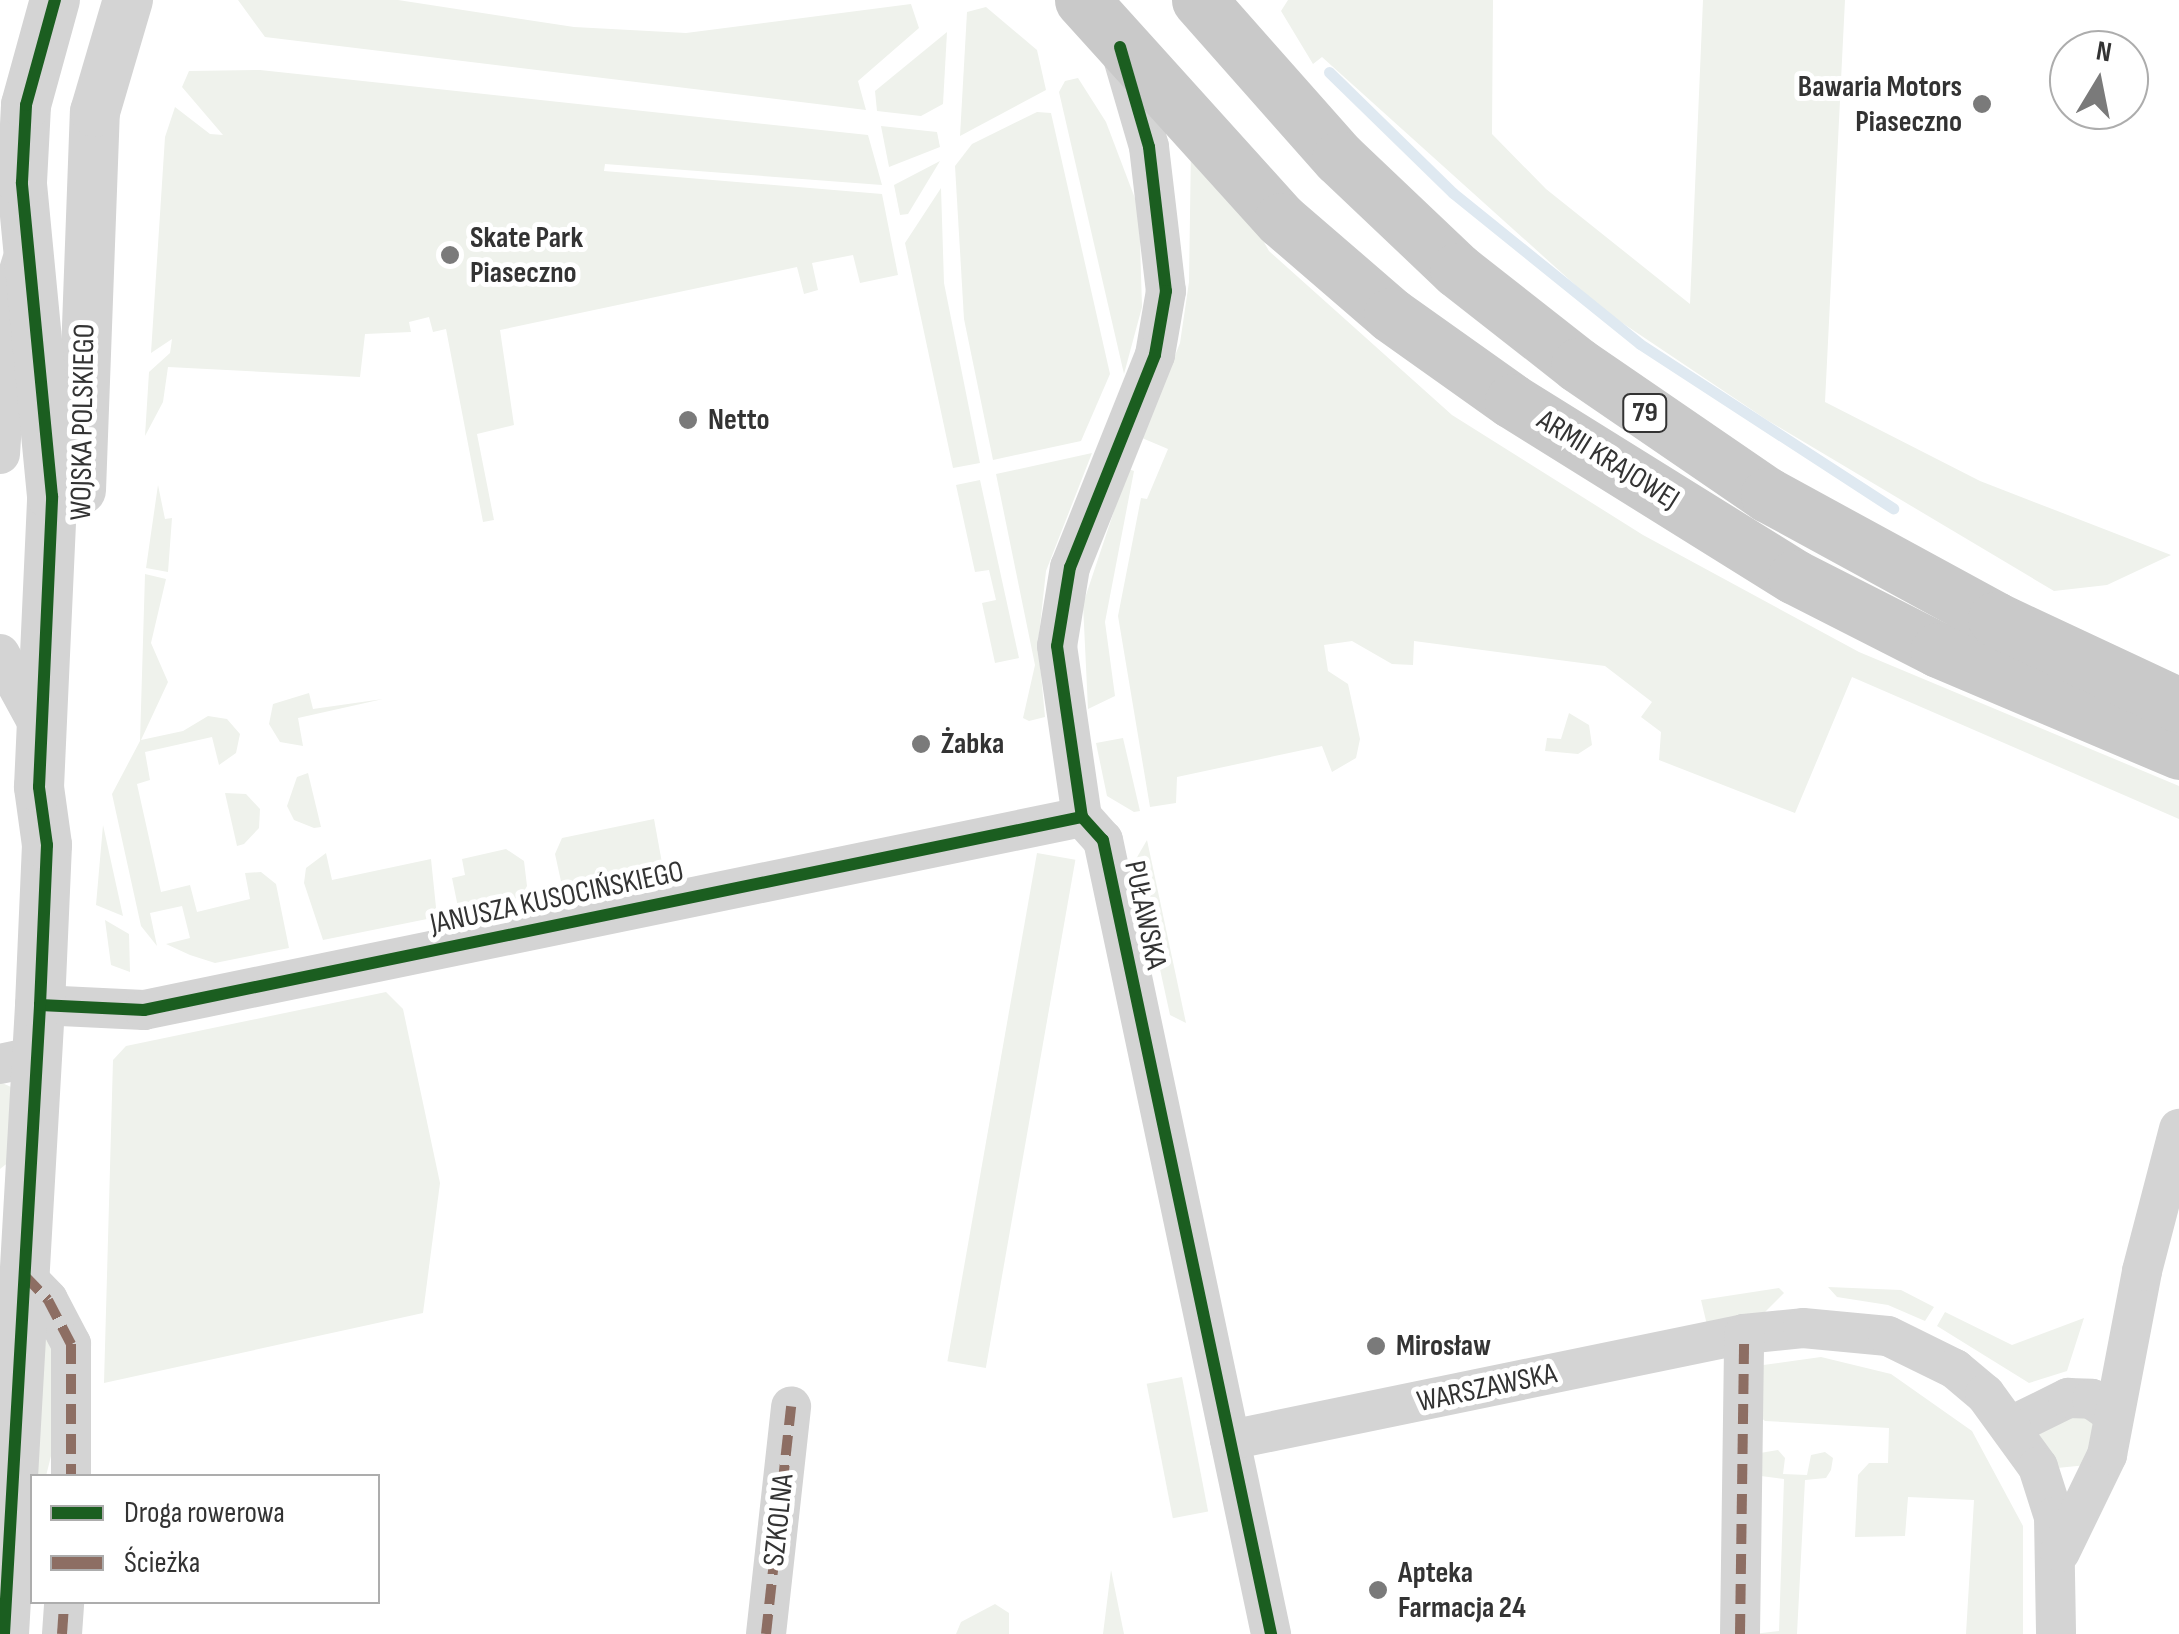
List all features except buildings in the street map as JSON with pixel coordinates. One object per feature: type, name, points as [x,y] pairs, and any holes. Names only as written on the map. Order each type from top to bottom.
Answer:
[{"type":"main road","name":"PUŁAWSKA","points":[[1082,0],[1120,47]]},
{"type":"main road","name":"ARMII KRAJOWEJ","points":[[1199,0],[1340,158],[1457,270],[1578,365],[1768,495],[1995,618],[2179,705]]},
{"type":"main road","name":"ARMII KRAJOWEJ","points":[[1120,47],[1281,220],[1391,316],[1512,401],[1795,577],[1956,658],[2179,752]]},
{"type":"street","name":"WOJSKA POLSKIEGO","points":[[4,1634],[25,1276],[18,1060],[40,1004],[47,845],[38,787],[51,459],[27,248],[26,105],[54,0]]},
{"type":"street","name":"WOJSKA POLSKIEGO","points":[[47,845],[66,782],[73,723],[95,112],[128,0]]},
{"type":"street","name":"PUŁAWSKA","points":[[1120,47],[1149,147],[1166,291],[1155,355],[1084,525],[1061,609],[1057,646],[1082,817],[1104,840],[1271,1634]]},
{"type":"street","points":[[0,451],[3,360],[10,300],[27,248]]},
{"type":"street","points":[[0,654],[42,731]]},
{"type":"street","name":"JANUSZA KUSOCIŃSKIEGO","points":[[40,1004],[144,1010],[1082,817]]},
{"type":"street","name":"WARSZAWSKA","points":[[2058,1560],[2073,1514],[2106,1455],[2112,1413],[2179,1128]]},
{"type":"street","points":[[25,1276],[48,1300],[71,1344],[71,1474]]},
{"type":"street","name":"WARSZAWSKA","points":[[1230,1440],[1744,1334],[1803,1328],[1888,1336],[1955,1369],[2010,1426],[2045,1482],[2058,1560],[2056,1634]]},
{"type":"street","points":[[1740,1634],[1744,1334]]},
{"type":"street","points":[[2010,1426],[2068,1398],[2099,1402],[2112,1413]]},
{"type":"street","name":"SZKOLNA","points":[[766,1634],[791,1406]]},
{"type":"street","points":[[62,1634],[64,1604]]},
{"type":"shaded area","points":[[238,0],[398,0],[574,27],[686,33],[911,4],[919,28],[858,81],[866,110],[265,37]]},
{"type":"shaded area","points":[[1288,0],[1493,0],[1492,134],[1546,189],[1690,304],[1703,0],[1845,0],[1825,402],[1980,481],[2171,555],[2107,585],[2054,591],[1767,420],[1603,310],[1322,57],[1313,64],[1281,11]]},
{"type":"shaded area","points":[[986,7],[1037,50],[1046,90],[960,136],[967,12]]},
{"type":"shaded area","points":[[947,32],[943,104],[921,116],[877,111],[875,91]]},
{"type":"shaded area","points":[[260,70],[868,135],[882,185],[605,164],[604,171],[882,194],[898,275],[860,283],[853,255],[812,263],[818,290],[804,294],[797,267],[500,330],[514,425],[477,434],[494,520],[483,522],[446,329],[433,332],[429,317],[409,322],[411,332],[365,334],[360,377],[168,367],[163,402],[145,436],[149,372],[170,353],[172,339],[151,353],[165,137],[175,107],[210,134],[223,135],[182,87],[189,71]]},
{"type":"shaded area","points":[[1078,78],[1106,122],[1139,209],[1142,307],[1124,374],[1059,92],[1065,81]]},
{"type":"shaded area","points":[[1037,112],[1051,113],[1110,374],[1081,441],[993,460],[964,319],[955,166],[972,144]]},
{"type":"shaded area","points":[[881,126],[937,132],[940,147],[889,167]]},
{"type":"shaded area","points":[[1191,147],[1235,192],[1269,251],[1452,415],[1643,535],[1859,652],[2179,786],[2179,819],[1852,677],[1795,813],[1659,760],[1661,732],[1641,717],[1652,702],[1605,666],[1414,641],[1413,665],[1392,664],[1352,641],[1324,645],[1328,671],[1348,684],[1360,739],[1356,758],[1332,772],[1322,746],[1177,777],[1176,803],[1150,807],[1118,616],[1141,498],[1147,499],[1168,449],[1142,438],[1180,343],[1189,282]]},
{"type":"shaded area","points":[[940,161],[908,214],[900,215],[894,185]]},
{"type":"shaded area","points":[[941,188],[944,283],[980,463],[953,468],[905,243]]},
{"type":"shaded area","points":[[1092,453],[1046,571],[1038,644],[1045,717],[1029,721],[1023,718],[1035,665],[996,474]]},
{"type":"shaded area","points":[[1128,469],[1134,471],[1105,622],[1115,696],[1088,709],[1083,604]]},
{"type":"shaded area","points":[[980,480],[1019,658],[995,663],[982,603],[996,600],[989,570],[975,572],[956,485]]},
{"type":"shaded area","points":[[158,485],[165,519],[172,518],[168,572],[146,568]]},
{"type":"shaded area","points":[[145,574],[166,579],[151,643],[168,682],[141,740],[183,731],[208,716],[227,719],[240,734],[236,753],[219,765],[212,737],[145,752],[150,780],[137,784],[161,892],[190,885],[197,912],[250,899],[245,873],[261,872],[276,884],[289,948],[215,963],[190,955],[166,944],[190,938],[182,906],[150,913],[157,946],[141,926],[112,794],[140,741]]},
{"type":"shaded area","points":[[309,693],[313,709],[383,699],[298,718],[303,746],[280,742],[269,724],[273,704]]},
{"type":"shaded area","points":[[1569,713],[1589,725],[1592,745],[1578,754],[1545,751],[1547,738],[1561,739]]},
{"type":"shaded area","points":[[1123,738],[1140,811],[1134,812],[1107,796],[1096,743]]},
{"type":"shaded area","points":[[308,773],[321,827],[294,820],[287,806],[297,777]]},
{"type":"shaded area","points":[[225,793],[246,794],[260,809],[259,828],[244,844],[237,846]]},
{"type":"shaded area","points":[[654,819],[662,863],[562,886],[555,854],[562,838]]},
{"type":"shaded area","points":[[103,825],[123,916],[96,905]]},
{"type":"shaded area","points":[[1147,840],[1186,1023],[1170,1015],[1136,859]]},
{"type":"shaded area","points":[[506,849],[524,861],[527,886],[521,897],[459,912],[452,878],[465,875],[462,859]]},
{"type":"shaded area","points":[[326,853],[332,880],[431,859],[437,917],[323,940],[304,883],[306,868]]},
{"type":"shaded area","points":[[1037,853],[1075,860],[986,1368],[947,1361]]},
{"type":"shaded area","points":[[105,920],[129,934],[130,972],[111,965]]},
{"type":"shaded area","points":[[386,992],[403,1009],[440,1183],[423,1313],[104,1383],[113,1060],[126,1046]]},
{"type":"shaded area","points":[[0,1082],[11,1087],[10,1161],[0,1169]]},
{"type":"shaded area","points":[[1828,1287],[1901,1290],[1934,1307],[1925,1321],[1888,1305],[1837,1297]]},
{"type":"shaded area","points":[[1779,1288],[1784,1293],[1765,1312],[1707,1325],[1701,1300]]},
{"type":"shaded area","points":[[1945,1312],[2012,1345],[2084,1318],[2067,1371],[2029,1383],[1937,1326]]},
{"type":"shaded area","points":[[42,1325],[51,1332],[61,1416],[46,1474],[34,1474]]},
{"type":"shaded area","points":[[1821,1357],[1891,1374],[1972,1431],[2023,1526],[2023,1634],[1966,1634],[1974,1500],[1908,1497],[1905,1536],[1855,1537],[1858,1475],[1869,1463],[1888,1463],[1889,1428],[1765,1421],[1758,1415],[1756,1366]]},
{"type":"shaded area","points":[[1182,1377],[1208,1511],[1173,1518],[1147,1384]]},
{"type":"shaded area","points":[[2047,1417],[2094,1418],[2087,1465],[2057,1468],[2038,1435]]},
{"type":"shaded area","points":[[1778,1450],[1785,1458],[1783,1474],[1807,1475],[1811,1455],[1825,1452],[1833,1458],[1826,1478],[1805,1480],[1797,1634],[1753,1634],[1779,1631],[1784,1479],[1761,1476],[1760,1453]]},
{"type":"shaded area","points":[[1111,1570],[1124,1634],[1103,1634]]},
{"type":"shaded area","points":[[995,1604],[1009,1613],[1009,1634],[956,1634],[961,1622]]},
{"type":"waterway","points":[[1329,72],[1453,193],[1640,344],[1893,508]]},
{"type":"marked path","points":[[25,1276],[48,1300],[71,1344],[71,1474]]},
{"type":"marked path","points":[[1740,1634],[1744,1334]]},
{"type":"marked path","points":[[766,1634],[791,1406]]},
{"type":"marked path","points":[[62,1634],[64,1604]]},
{"type":"cycle path","points":[[4,1634],[47,845],[39,787],[52,496],[22,182],[26,105],[55,0]]},
{"type":"cycle path","points":[[1120,47],[1149,147],[1166,291],[1155,355],[1070,567],[1057,646],[1082,817],[1103,840],[1271,1634]]},
{"type":"cycle path","points":[[40,1005],[144,1010],[1082,817]]},
{"type":"place","name":"Bawaria Motors Piaseczno","points":[[1982,104]]},
{"type":"place","name":"Skate Park Piaseczno","points":[[450,255]]},
{"type":"place","name":"Netto","points":[[688,420]]},
{"type":"place","name":"Żabka","points":[[921,744]]},
{"type":"place","name":"Mirosław","points":[[1376,1346]]},
{"type":"place","name":"Apteka Farmacja 24","points":[[1378,1590]]}]
